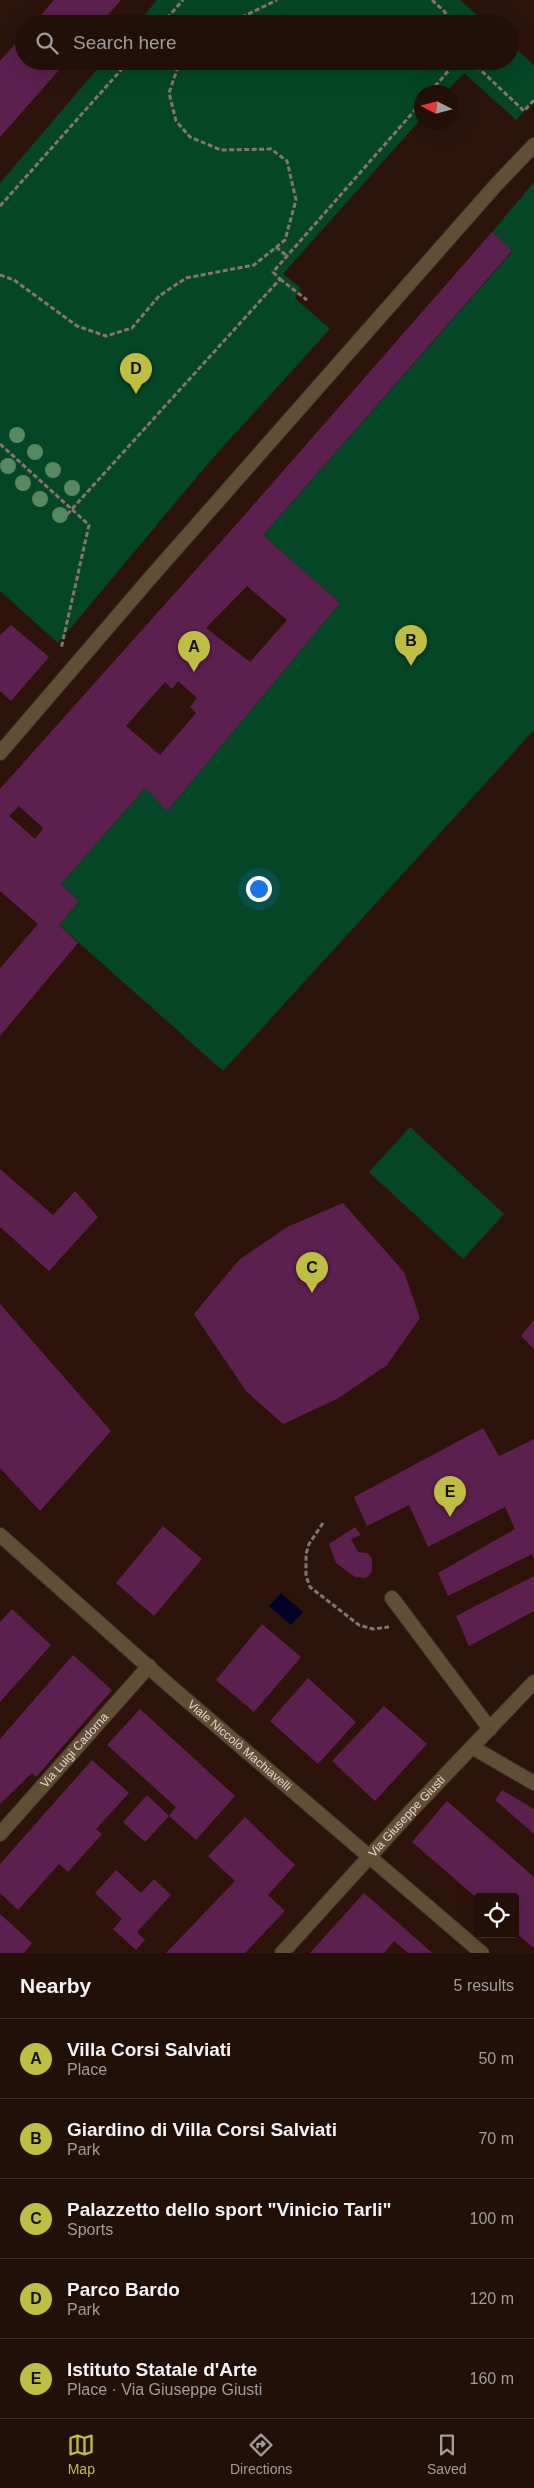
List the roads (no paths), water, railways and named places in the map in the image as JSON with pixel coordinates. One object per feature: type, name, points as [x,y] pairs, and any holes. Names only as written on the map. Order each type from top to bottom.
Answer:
[{"type":"street","points":[[0,753],[151,577],[495,186],[534,145]]},
{"type":"street","name":"Viale Niccolò Machiavelli","points":[[0,1535],[369,1858],[482,1953]]},
{"type":"street","points":[[392,1598],[490,1728]]},
{"type":"street","name":"Via Luigi Cadorna","points":[[0,1834],[149,1666]]},
{"type":"street","name":"Via Giuseppe Giusti","points":[[282,1953],[534,1682]]},
{"type":"street","points":[[472,1747],[534,1783]]},
{"type":"water","points":[[281,1593],[303,1612],[291,1625],[269,1606]]},
{"type":"place","name":"Parco Bardo","points":[[136,394]]},
{"type":"place","name":"Giardino di Villa Corsi Salviati","points":[[411,666]]},
{"type":"place","name":"Villa Corsi Salviati","points":[[194,672]]},
{"type":"place","name":"Palazzetto dello sport \"Vinicio Tarli\"","points":[[312,1293]]},
{"type":"place","name":"Istituto Statale d'Arte","points":[[450,1517]]}]
